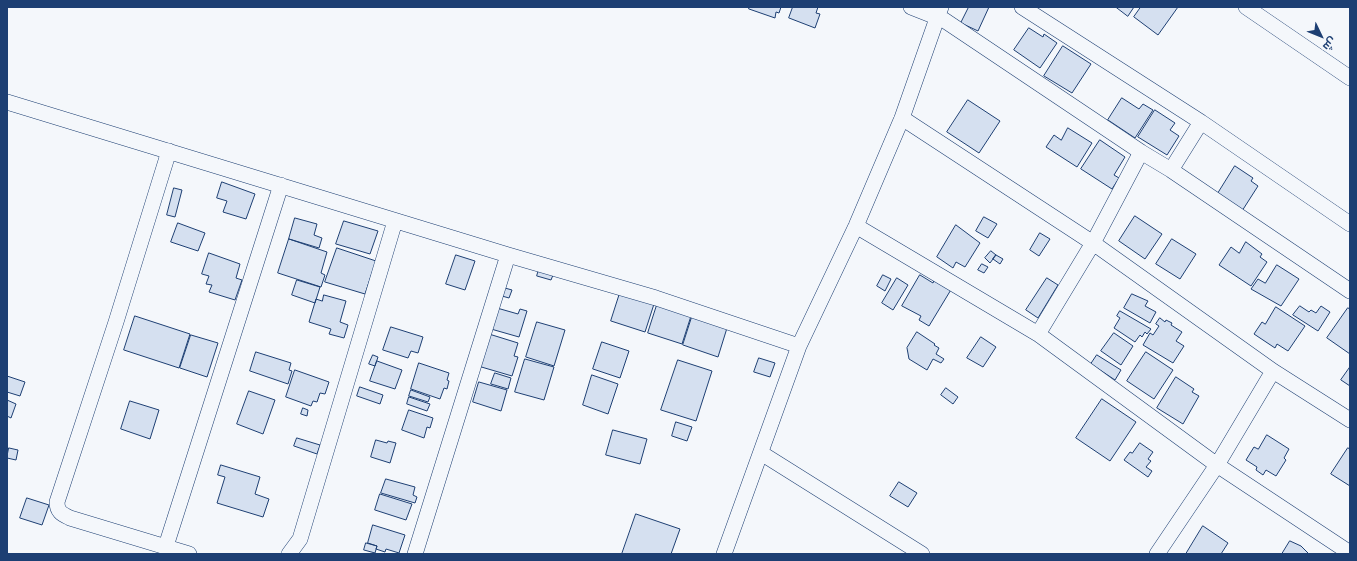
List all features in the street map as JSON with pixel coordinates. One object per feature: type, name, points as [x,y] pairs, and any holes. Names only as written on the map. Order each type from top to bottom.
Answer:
[{"type":"street","points":[[911,7],[939,12],[1141,152],[1172,170],[1350,291]]},
{"type":"street","points":[[1022,7],[1201,122],[1350,224]]},
{"type":"street","points":[[1246,7],[1350,78]]},
{"type":"street","points":[[724,554],[799,346],[856,226],[902,118],[939,12]]},
{"type":"street","points":[[7,102],[395,221],[656,298],[799,346]]},
{"type":"street","points":[[902,118],[1093,243],[1273,371],[1350,420]]},
{"type":"street","points":[[1172,170],[1201,122]]},
{"type":"street","points":[[170,151],[57,502],[57,507],[63,515],[70,518],[189,554]]},
{"type":"street","points":[[1038,334],[1093,243],[1141,152]]},
{"type":"street","points":[[166,546],[281,185]]},
{"type":"street","points":[[289,554],[300,539],[395,221]]},
{"type":"street","points":[[856,226],[1038,334],[1217,465],[1350,553]]},
{"type":"street","points":[[415,554],[508,255]]},
{"type":"street","points":[[1157,554],[1217,465],[1273,371]]},
{"type":"street","points":[[761,453],[922,554]]},
{"type":"building","points":[[749,7],[781,7],[779,13],[776,12],[775,18],[749,9]]},
{"type":"building","points":[[793,7],[818,7],[816,13],[820,14],[815,28],[789,18]]},
{"type":"building","points":[[969,7],[989,7],[978,31],[961,23]]},
{"type":"building","points":[[1116,7],[1134,7],[1128,16]]},
{"type":"building","points":[[1141,7],[1178,7],[1158,35],[1134,17]]},
{"type":"building","points":[[1029,28],[1043,37],[1044,34],[1057,43],[1040,68],[1014,50]]},
{"type":"building","points":[[1063,46],[1091,64],[1072,93],[1044,76]]},
{"type":"building","points":[[1122,98],[1139,109],[1143,104],[1153,110],[1135,138],[1108,120]]},
{"type":"building","points":[[968,100],[1000,121],[979,153],[947,132]]},
{"type":"building","points":[[1155,110],[1175,123],[1170,130],[1179,136],[1167,155],[1138,137]]},
{"type":"building","points":[[1068,128],[1092,143],[1077,167],[1046,147],[1054,135],[1061,140]]},
{"type":"building","points":[[1100,140],[1125,157],[1114,175],[1119,178],[1112,189],[1081,169]]},
{"type":"building","points":[[1235,166],[1253,178],[1251,181],[1258,186],[1242,211],[1217,195]]},
{"type":"building","points":[[222,182],[255,194],[246,219],[223,212],[227,201],[217,198]]},
{"type":"building","points":[[174,188],[182,190],[175,217],[167,215]]},
{"type":"building","points":[[1135,216],[1162,234],[1145,259],[1119,241]]},
{"type":"building","points":[[984,217],[997,224],[988,238],[976,231]]},
{"type":"building","points":[[295,218],[317,224],[314,235],[322,238],[319,248],[289,239]]},
{"type":"building","points":[[344,221],[378,231],[370,254],[336,244]]},
{"type":"building","points":[[178,223],[205,233],[198,251],[171,242]]},
{"type":"building","points":[[956,225],[980,243],[965,267],[956,262],[953,268],[937,257]]},
{"type":"building","points":[[1040,233],[1050,239],[1039,256],[1030,250]]},
{"type":"building","points":[[289,239],[327,252],[321,273],[325,275],[321,287],[278,273]]},
{"type":"building","points":[[1172,239],[1196,254],[1180,279],[1156,264]]},
{"type":"building","points":[[1246,242],[1262,254],[1260,257],[1267,262],[1251,286],[1219,265],[1231,247],[1239,253]]},
{"type":"building","points":[[337,248],[376,261],[365,294],[325,282]]},
{"type":"building","points":[[991,251],[996,255],[990,263],[985,258]]},
{"type":"building","points":[[209,253],[240,264],[236,278],[242,280],[235,300],[209,292],[212,285],[206,284],[209,276],[202,274]]},
{"type":"building","points":[[456,255],[475,261],[465,290],[446,284]]},
{"type":"building","points":[[996,255],[1003,259],[1000,264],[993,259]]},
{"type":"building","points":[[982,264],[988,267],[984,273],[978,270]]},
{"type":"building","points":[[1277,265],[1299,279],[1281,306],[1251,289],[1258,279],[1265,283]]},
{"type":"building","points":[[540,266],[555,270],[551,280],[537,276]]},
{"type":"building","points":[[883,275],[891,279],[885,291],[877,286]]},
{"type":"building","points":[[920,275],[933,283],[935,278],[952,288],[929,326],[919,320],[921,316],[902,306]]},
{"type":"building","points":[[897,278],[908,285],[893,310],[882,303]]},
{"type":"building","points":[[1047,278],[1058,285],[1038,318],[1026,310]]},
{"type":"building","points":[[297,280],[320,287],[315,303],[292,295]]},
{"type":"building","points":[[505,288],[512,290],[509,298],[502,296]]},
{"type":"building","points":[[620,293],[654,304],[645,332],[611,321]]},
{"type":"building","points":[[1132,294],[1148,301],[1145,306],[1156,312],[1150,323],[1124,308]]},
{"type":"building","points":[[324,295],[346,301],[340,322],[348,325],[344,338],[329,334],[331,329],[309,322],[316,299],[322,301]]},
{"type":"building","points":[[657,305],[691,316],[682,344],[648,333]]},
{"type":"building","points":[[1300,306],[1309,312],[1311,310],[1316,313],[1321,306],[1330,312],[1318,331],[1293,315]]},
{"type":"building","points":[[1276,307],[1305,326],[1288,351],[1277,344],[1275,348],[1254,334],[1262,322],[1265,324]]},
{"type":"building","points":[[497,308],[518,314],[520,309],[527,311],[519,337],[491,329]]},
{"type":"building","points":[[1348,308],[1350,309],[1350,354],[1327,338]]},
{"type":"building","points":[[1120,311],[1151,329],[1147,334],[1145,332],[1142,337],[1140,335],[1135,342],[1114,328],[1120,318],[1117,316]]},
{"type":"building","points":[[135,316],[190,334],[179,368],[124,350]]},
{"type":"building","points":[[692,317],[727,328],[718,357],[683,345]]},
{"type":"building","points":[[1160,318],[1165,322],[1166,320],[1172,323],[1171,325],[1182,332],[1176,341],[1184,346],[1173,363],[1143,345],[1150,333],[1153,335],[1159,326],[1156,324]]},
{"type":"building","points":[[537,322],[565,330],[554,366],[526,357]]},
{"type":"building","points":[[391,327],[423,337],[418,353],[411,351],[408,358],[383,350]]},
{"type":"building","points":[[917,332],[939,348],[936,354],[944,359],[941,363],[933,359],[927,370],[909,359],[907,348]]},
{"type":"building","points":[[1114,333],[1133,346],[1121,365],[1101,351]]},
{"type":"building","points":[[489,334],[518,343],[514,356],[518,357],[512,376],[478,366]]},
{"type":"building","points":[[191,335],[218,343],[207,377],[180,368]]},
{"type":"building","points":[[981,337],[996,347],[983,367],[967,358]]},
{"type":"building","points":[[602,342],[629,351],[620,378],[593,369]]},
{"type":"building","points":[[256,352],[291,363],[289,370],[292,371],[288,384],[250,371]]},
{"type":"building","points":[[1146,352],[1173,370],[1154,399],[1127,381]]},
{"type":"building","points":[[373,355],[378,357],[375,366],[369,364]]},
{"type":"building","points":[[1097,355],[1121,370],[1115,380],[1091,364]]},
{"type":"building","points":[[759,358],[775,363],[770,377],[754,372]]},
{"type":"building","points":[[525,359],[554,367],[544,400],[515,392]]},
{"type":"building","points":[[678,360],[712,371],[696,421],[661,410]]},
{"type":"building","points":[[377,361],[402,370],[395,389],[370,381]]},
{"type":"building","points":[[419,363],[449,373],[447,389],[444,388],[440,399],[411,389]]},
{"type":"building","points":[[1350,367],[1350,386],[1341,380]]},
{"type":"building","points":[[295,370],[329,382],[325,394],[320,393],[317,402],[313,401],[311,406],[286,397]]},
{"type":"building","points":[[495,373],[511,378],[508,389],[491,384]]},
{"type":"building","points":[[592,375],[618,384],[608,414],[583,405]]},
{"type":"building","points":[[7,376],[25,382],[20,396],[7,392]]},
{"type":"building","points":[[1176,377],[1194,389],[1192,392],[1199,396],[1183,424],[1157,408]]},
{"type":"building","points":[[479,382],[507,390],[501,411],[473,402]]},
{"type":"building","points":[[360,387],[383,395],[380,404],[357,396]]},
{"type":"building","points":[[946,388],[958,397],[953,404],[941,395]]},
{"type":"building","points":[[411,390],[430,397],[428,402],[409,396]]},
{"type":"building","points":[[249,391],[275,400],[263,434],[237,424]]},
{"type":"building","points":[[409,397],[430,404],[427,411],[407,404]]},
{"type":"building","points":[[1102,399],[1136,422],[1110,461],[1076,438]]},
{"type":"building","points":[[7,400],[16,404],[11,418],[7,416]]},
{"type":"building","points":[[130,401],[159,410],[150,439],[121,429]]},
{"type":"building","points":[[303,408],[308,410],[307,416],[301,414]]},
{"type":"building","points":[[409,410],[433,418],[430,428],[427,427],[424,438],[402,430]]},
{"type":"building","points":[[676,422],[692,427],[687,441],[672,436]]},
{"type":"building","points":[[613,430],[647,439],[640,464],[606,455]]},
{"type":"building","points":[[1267,435],[1289,449],[1284,458],[1286,460],[1276,476],[1266,470],[1263,475],[1256,470],[1257,467],[1246,460],[1254,447],[1258,449]]},
{"type":"building","points":[[297,438],[320,445],[317,454],[294,446]]},
{"type":"building","points":[[376,440],[387,443],[388,441],[396,443],[390,463],[371,457]]},
{"type":"building","points":[[1140,443],[1153,452],[1148,459],[1151,461],[1146,467],[1152,471],[1148,477],[1124,460]]},
{"type":"building","points":[[9,448],[18,450],[16,460],[7,458]]},
{"type":"building","points":[[1348,448],[1350,449],[1350,486],[1331,474]]},
{"type":"building","points":[[221,465],[260,477],[255,494],[269,499],[263,517],[217,503],[225,477],[218,475]]},
{"type":"building","points":[[386,479],[415,487],[413,495],[417,497],[415,503],[381,493]]},
{"type":"building","points":[[899,482],[917,493],[908,507],[890,496]]},
{"type":"building","points":[[380,494],[412,504],[406,520],[375,510]]},
{"type":"building","points":[[27,498],[49,505],[42,525],[20,518]]},
{"type":"building","points":[[636,514],[680,529],[671,554],[622,554]]},
{"type":"building","points":[[373,525],[405,535],[399,553],[386,549],[385,552],[376,549],[377,546],[368,543]]},
{"type":"building","points":[[1203,526],[1228,543],[1221,554],[1186,554]]},
{"type":"building","points":[[1290,541],[1301,546],[1309,554],[1282,554]]},
{"type":"building","points":[[366,543],[377,546],[375,553],[364,550]]}]
